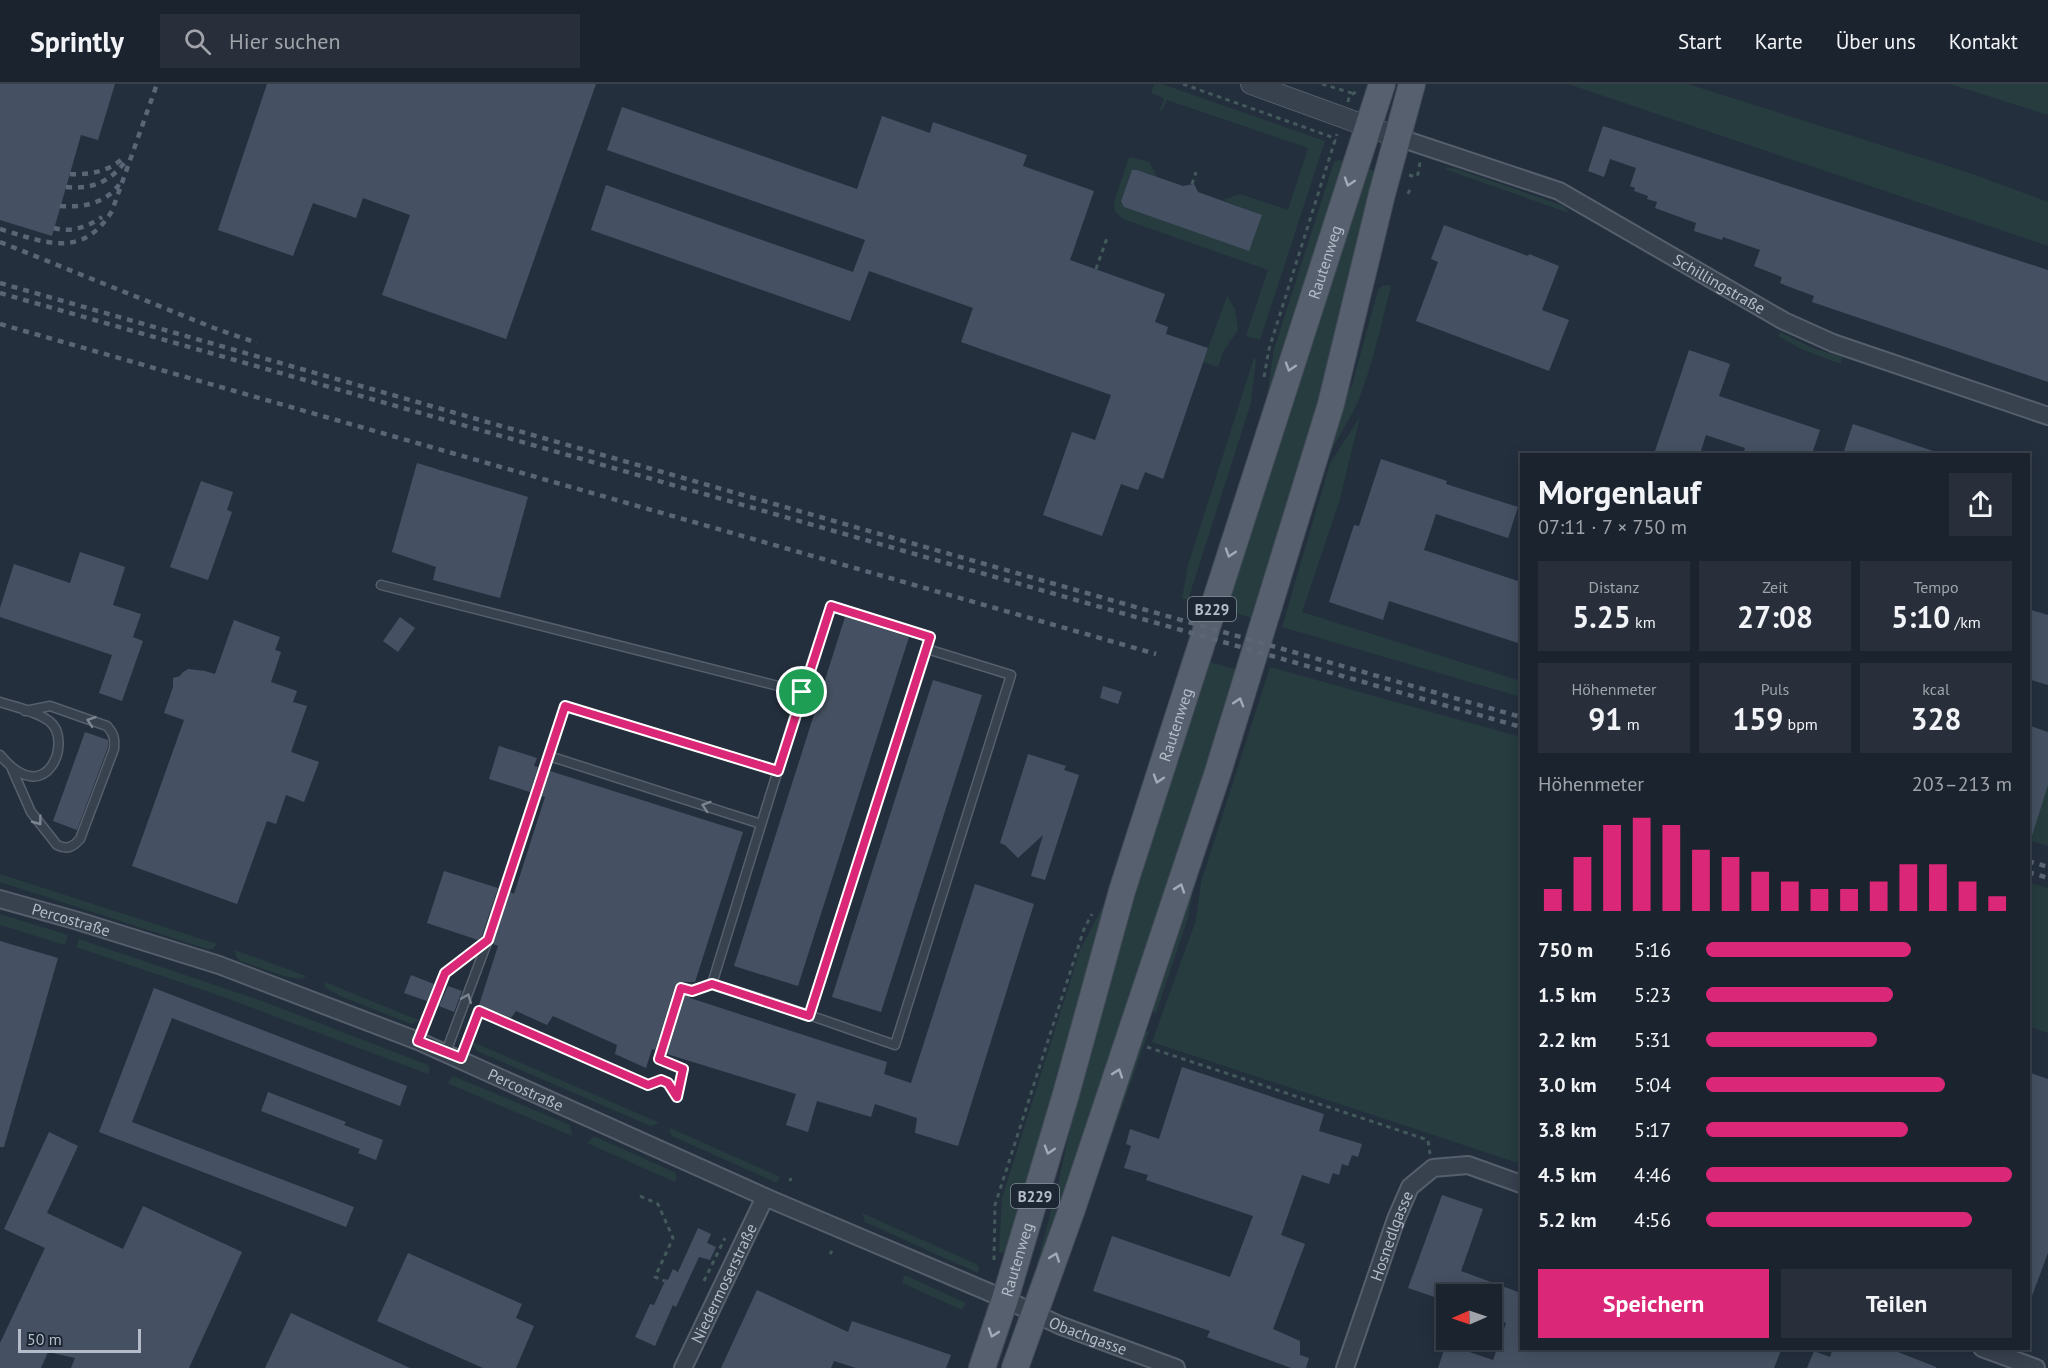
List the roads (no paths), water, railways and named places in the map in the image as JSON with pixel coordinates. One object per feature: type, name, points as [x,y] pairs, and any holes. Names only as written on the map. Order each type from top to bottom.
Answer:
[{"type":"main road","name":"Rautenweg","points":[[982,1368],[1066,1094],[1122,891],[1382,84]]},
{"type":"main road","name":"Rautenweg","points":[[1015,1368],[1072,1209],[1218,772],[1331,404],[1412,84]]},
{"type":"street","points":[[1251,84],[1398,137]]},
{"type":"street","name":"Schillingstraße","points":[[1398,137],[1559,191],[1784,321],[1833,343],[2048,416]]},
{"type":"street","name":"Percostraße","points":[[0,899],[219,965],[418,1041],[765,1197],[1005,1299]]},
{"type":"street","name":"Hosnedlgasse","points":[[1345,1368],[1396,1219],[1410,1187],[1433,1168],[1468,1165],[1520,1184]]},
{"type":"street","name":"Niedermoserstraße","points":[[683,1368],[765,1197]]},
{"type":"street","name":"Obachgasse","points":[[1005,1299],[1059,1325],[1176,1368]]},
{"type":"street","points":[[1987,1350],[2036,1368]]},
{"type":"lane","points":[[381,585],[802,692]]},
{"type":"lane","points":[[712,984],[802,692],[831,606],[930,637],[809,1016]]},
{"type":"lane","points":[[453,1055],[479,1011],[648,1085],[661,1080],[668,1083],[677,1097],[683,1069],[659,1059],[681,988],[692,991],[712,984],[895,1045],[1011,675],[927,649]]},
{"type":"lane","points":[[0,702],[49,721],[56,729],[59,738],[53,764],[47,772],[40,776],[22,775],[12,769],[0,756]]},
{"type":"lane","points":[[12,769],[31,812],[57,845],[69,848],[75,845],[80,839],[115,741],[107,726],[50,706],[25,711]]},
{"type":"lane","points":[[453,1055],[488,940],[565,706],[778,771]]},
{"type":"lane","points":[[549,756],[761,824]]},
{"type":"lane","points":[[418,1041],[445,973],[488,940]]},
{"type":"railway","points":[[0,229],[32,239],[61,243],[75,242],[88,236],[100,226],[112,211],[157,84]]},
{"type":"railway","points":[[66,187],[84,187],[101,182],[115,173],[127,159]]},
{"type":"railway","points":[[70,174],[97,172],[121,160]]},
{"type":"railway","points":[[60,206],[94,203],[109,195],[121,182]]},
{"type":"railway","points":[[54,228],[67,230],[79,228],[102,217]]},
{"type":"railway","points":[[0,242],[257,343]]},
{"type":"railway","points":[[0,283],[1520,717]]},
{"type":"railway","points":[[0,293],[1520,727]]},
{"type":"railway","points":[[0,324],[1156,654]]},
{"type":"railway","points":[[2030,862],[2048,867]]},
{"type":"railway","points":[[2030,873],[2048,878]]}]
